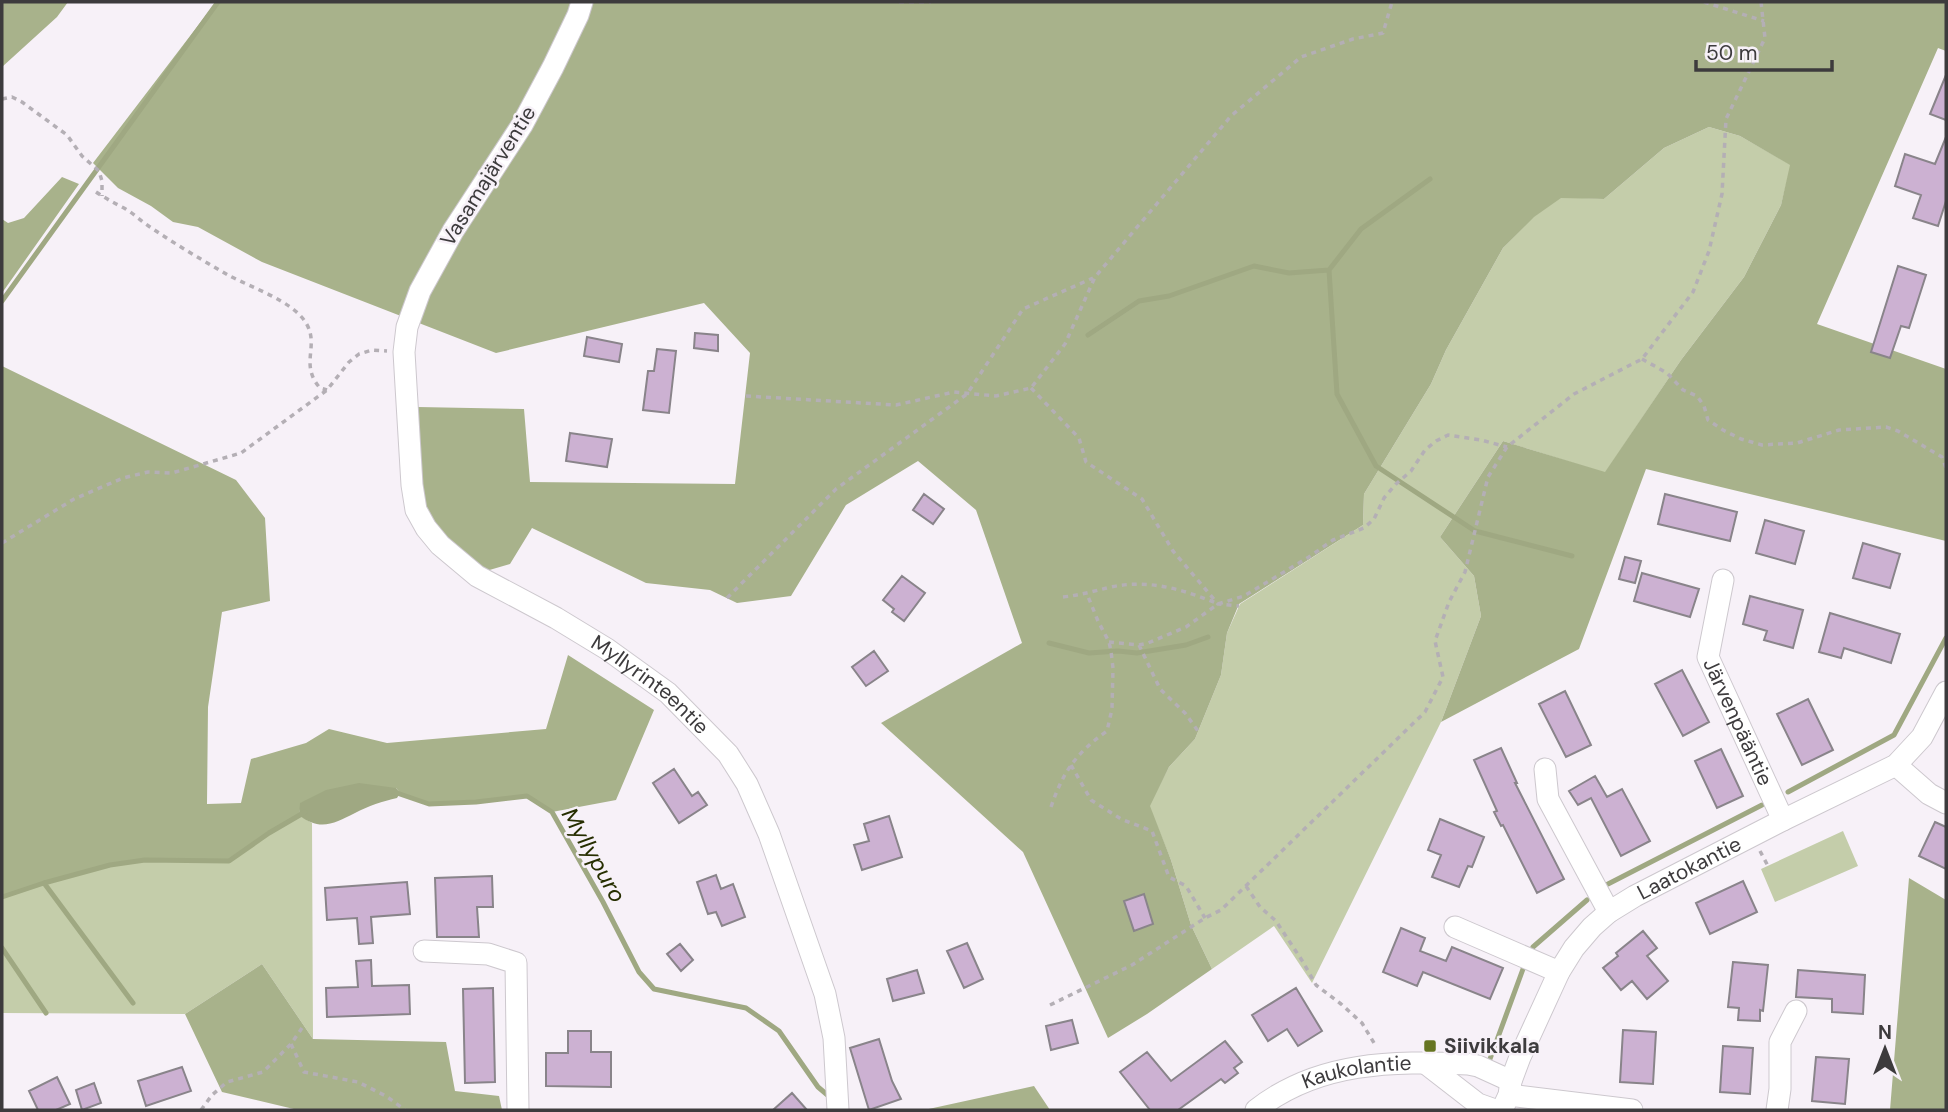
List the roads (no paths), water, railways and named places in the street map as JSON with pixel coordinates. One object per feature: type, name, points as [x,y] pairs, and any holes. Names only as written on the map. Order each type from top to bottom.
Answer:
[{"type":"street","name":"Vasamajärventie","points":[[404,352],[407,327],[419,291],[453,231],[522,125],[553,67],[582,2]]},
{"type":"street","name":"Myllyrinteentie","points":[[404,352],[416,510],[440,545],[477,576],[607,649],[668,693],[728,754],[747,784],[769,834],[825,994],[834,1038],[838,1110]]},
{"type":"street","name":"Järvenpääntie","points":[[1723,580],[1708,657],[1783,820]]},
{"type":"street","name":"Laatokantie","points":[[1504,1099],[1559,972],[1592,926],[1635,896],[1896,765],[1922,737],[1946,692]]},
{"type":"street","points":[[1896,765],[1929,794],[1946,803]]},
{"type":"street","points":[[1545,769],[1548,799],[1609,912]]},
{"type":"street","points":[[1455,927],[1559,972]]},
{"type":"street","points":[[424,951],[488,954],[516,963],[518,1110]]},
{"type":"street","points":[[1777,1110],[1780,1042],[1796,1011]]},
{"type":"street","name":"Kaukolantie","points":[[1256,1110],[1292,1087],[1318,1076],[1394,1062],[1478,1066],[1504,1099]]},
{"type":"street","name":"Kaukolantie","points":[[1425,1063],[1478,1104],[1504,1099],[1632,1110]]},
{"type":"waterway","points":[[2,301],[218,2]]},
{"type":"waterway","points":[[1430,179],[1361,229],[1329,270],[1337,394],[1376,466],[1475,531],[1572,556]]},
{"type":"waterway","points":[[1088,335],[1139,301],[1169,296],[1254,266],[1289,273],[1329,270]]},
{"type":"waterway","points":[[1049,643],[1089,653],[1137,653],[1186,645],[1208,637]]},
{"type":"waterway","points":[[1788,792],[1894,735],[1946,638]]},
{"type":"waterway","name":"Myllypuro","points":[[394,792],[429,804],[527,796],[552,812],[639,972],[654,989],[746,1008],[779,1031],[818,1087],[831,1098]]},
{"type":"waterway","points":[[1608,884],[1762,805]]},
{"type":"waterway","name":"Myllypuro","points":[[2,897],[110,865],[145,860],[229,861],[305,812]]},
{"type":"waterway","points":[[44,883],[133,1003]]},
{"type":"waterway","points":[[1533,947],[1587,900]]},
{"type":"waterway","points":[[2,948],[46,1013]]},
{"type":"waterway","points":[[1490,1059],[1523,969]]},
{"type":"place","name":"Siivikkala","points":[[1430,1046]]}]
